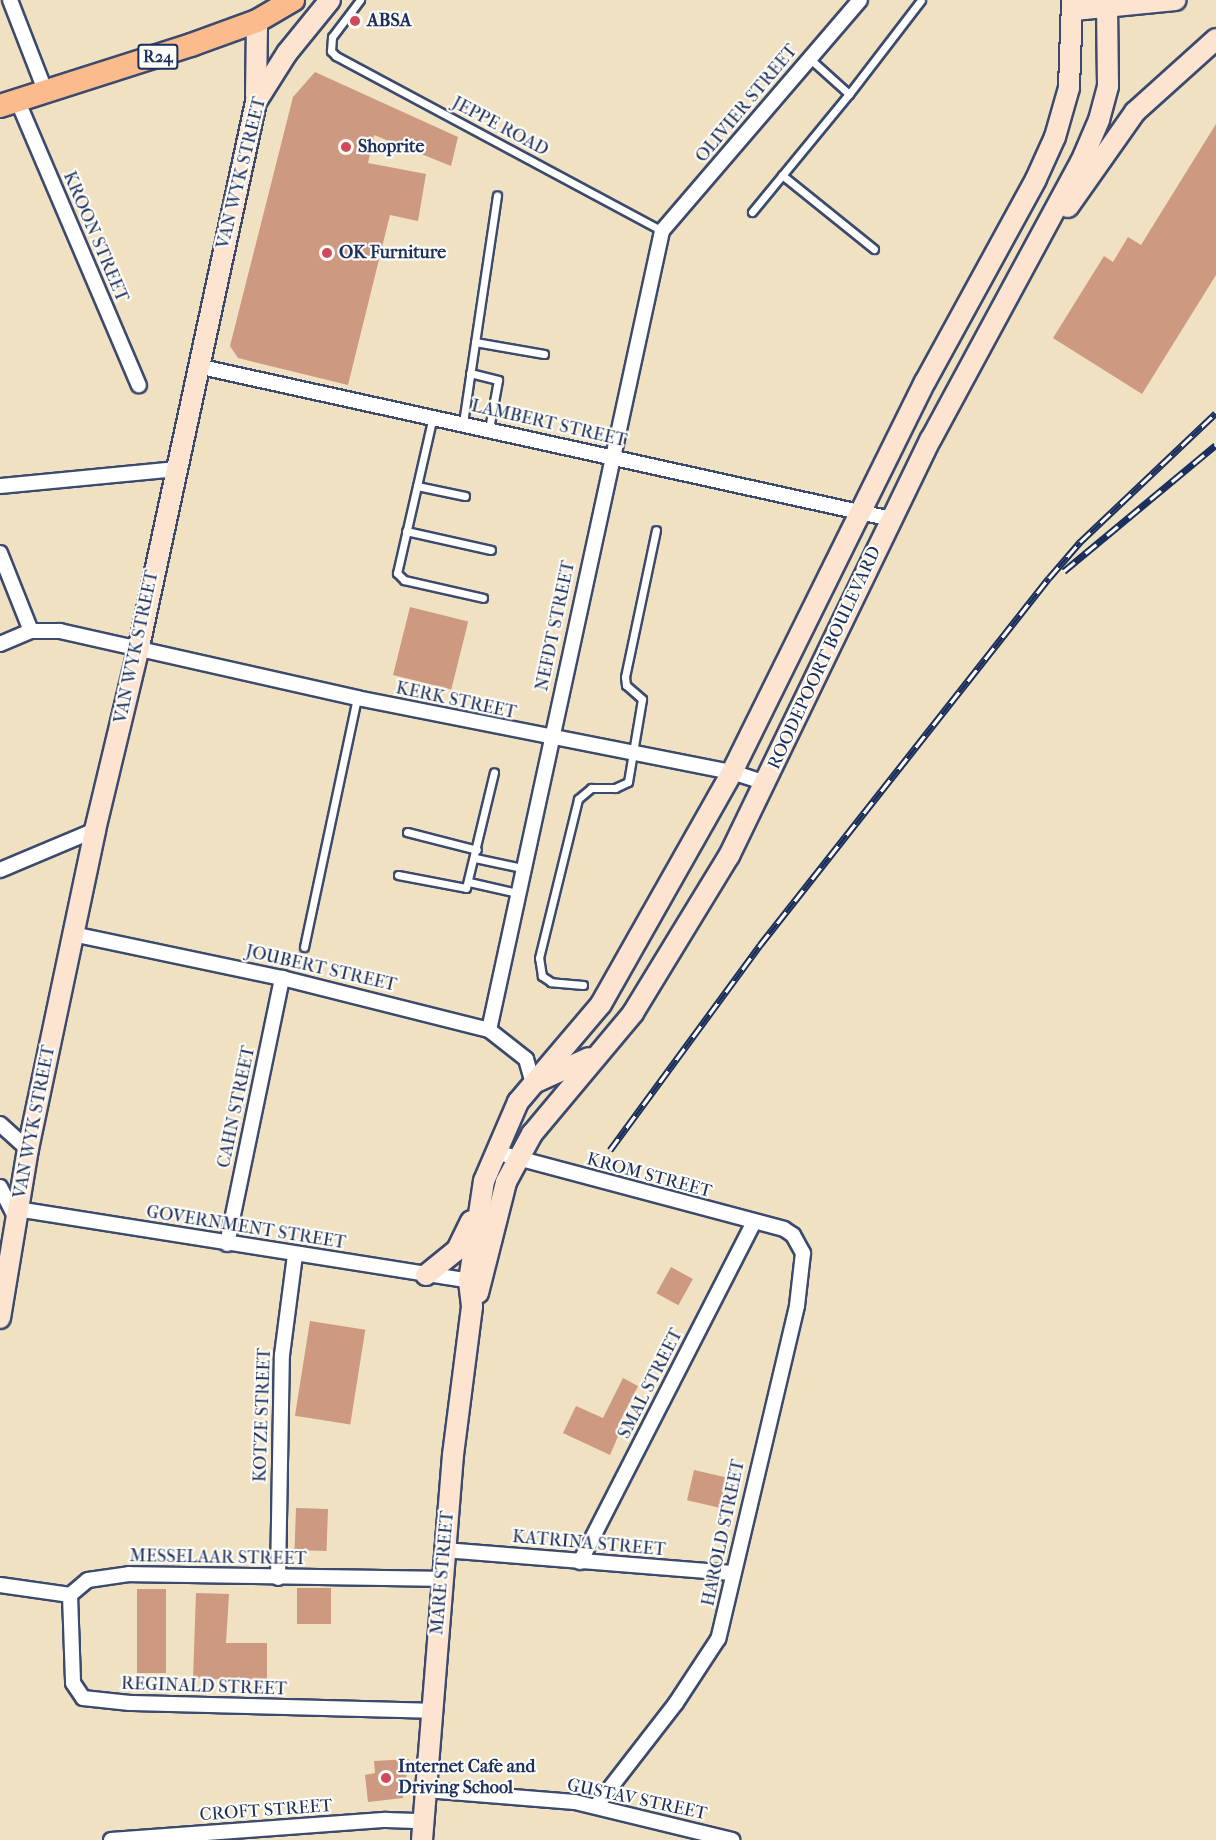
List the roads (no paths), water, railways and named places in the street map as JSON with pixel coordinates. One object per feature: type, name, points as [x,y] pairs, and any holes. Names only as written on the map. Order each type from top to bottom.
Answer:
[{"type":"main road","name":"R24","points":[[9,104],[257,21],[293,0]]},
{"type":"street","points":[[10,0],[46,93]]},
{"type":"street","name":"VAN WYK STREET","points":[[0,1318],[5,1262],[17,1214],[28,1149],[94,830],[138,651],[197,366],[256,102],[287,53],[330,0]]},
{"type":"street","name":"OLIVIER STREET","points":[[662,231],[860,0]]},
{"type":"street","points":[[1073,5],[1176,0]]},
{"type":"street","name":"ROODEPOORT BOULEVARD","points":[[476,1282],[496,1214],[518,1160],[543,1116],[633,1013],[729,856],[891,519],[1029,260],[1099,120],[1110,62],[1107,3]]},
{"type":"street","name":"ROODEPOORT BOULEVARD","points":[[476,1282],[484,1181],[518,1102],[601,1004],[732,772],[859,512],[1055,137],[1069,88],[1073,5]]},
{"type":"street","points":[[256,102],[257,21]]},
{"type":"street","points":[[1029,260],[1135,112],[1216,39]]},
{"type":"street","name":"KROON STREET","points":[[9,104],[139,385]]},
{"type":"street","name":"NEFDT STREET","points":[[489,1030],[549,739],[662,231]]},
{"type":"street","name":"LAMBERT STREET","points":[[197,366],[433,416],[611,458],[891,519]]},
{"type":"street","points":[[0,486],[175,469]]},
{"type":"street","points":[[0,553],[30,631],[0,644]]},
{"type":"street","name":"KERK STREET","points":[[30,631],[60,630],[138,651],[549,739],[732,772],[766,783]]},
{"type":"street","points":[[0,870],[94,830]]},
{"type":"street","name":"JOUBERT STREET","points":[[73,934],[282,978],[489,1030],[526,1059],[533,1083]]},
{"type":"street","name":"CAHN STREET","points":[[227,1244],[282,978]]},
{"type":"street","points":[[543,1116],[533,1083],[571,1069],[603,1048]]},
{"type":"street","points":[[0,1124],[28,1149]]},
{"type":"street","name":"KROM STREET","points":[[495,1152],[754,1222],[793,1235]]},
{"type":"street","points":[[426,1275],[458,1250],[484,1181]]},
{"type":"street","points":[[0,1187],[17,1214]]},
{"type":"street","name":"GOVERNMENT STREET","points":[[17,1214],[476,1282]]},
{"type":"street","name":"SMAL STREET","points":[[580,1562],[754,1222]]},
{"type":"street","name":"HAROLD STREET","points":[[596,1806],[711,1652],[725,1615],[731,1573],[801,1287],[803,1253],[793,1235]]},
{"type":"street","name":"KOTZE STREET","points":[[278,1578],[281,1374],[295,1255]]},
{"type":"street","name":"MARE STREET","points":[[423,1830],[442,1579],[476,1282]]},
{"type":"street","name":"KATRINA STREET","points":[[445,1550],[731,1573]]},
{"type":"street","name":"MESSELAAR STREET","points":[[70,1595],[88,1581],[113,1575],[442,1579]]},
{"type":"street","points":[[0,1585],[70,1595]]},
{"type":"street","name":"REGINALD STREET","points":[[70,1595],[73,1683],[83,1698],[130,1703],[432,1711]]},
{"type":"street","name":"GUSTAV STREET","points":[[426,1790],[596,1806],[732,1840]]},
{"type":"street","name":"CROFT STREET","points":[[111,1840],[423,1830]]},
{"type":"lane","name":"JEPPE ROAD","points":[[360,0],[330,43],[336,56],[662,231]]},
{"type":"lane","points":[[752,212],[849,94],[921,0]]},
{"type":"lane","points":[[809,58],[849,94]]},
{"type":"lane","points":[[783,175],[874,249]]},
{"type":"lane","points":[[463,423],[497,196]]},
{"type":"lane","points":[[475,342],[544,354]]},
{"type":"lane","points":[[470,373],[498,380],[489,429]]},
{"type":"lane","points":[[433,416],[398,568],[400,579],[483,598]]},
{"type":"lane","points":[[417,486],[465,496]]},
{"type":"lane","points":[[583,985],[551,982],[542,976],[539,958],[567,831],[578,799],[591,788],[615,788],[628,782],[642,699],[626,685],[625,677],[656,530]]},
{"type":"lane","points":[[406,531],[491,550]]},
{"type":"lane","points":[[304,947],[357,698]]},
{"type":"lane","points":[[398,875],[462,890],[469,882],[494,772]]},
{"type":"lane","points":[[408,832],[477,850]]},
{"type":"lane","points":[[475,858],[522,868]]},
{"type":"lane","points":[[469,882],[517,893]]},
{"type":"railway","points":[[610,1150],[760,945],[1049,578],[1080,542],[1216,413]]},
{"type":"railway","points":[[1064,571],[1216,445]]},
{"type":"place","name":"ABSA","points":[[355,21]]},
{"type":"place","name":"Shoprite","points":[[346,147]]},
{"type":"place","name":"OK Furniture","points":[[327,253]]},
{"type":"place","name":"Internet Cafe and Driving School","points":[[386,1778]]}]
